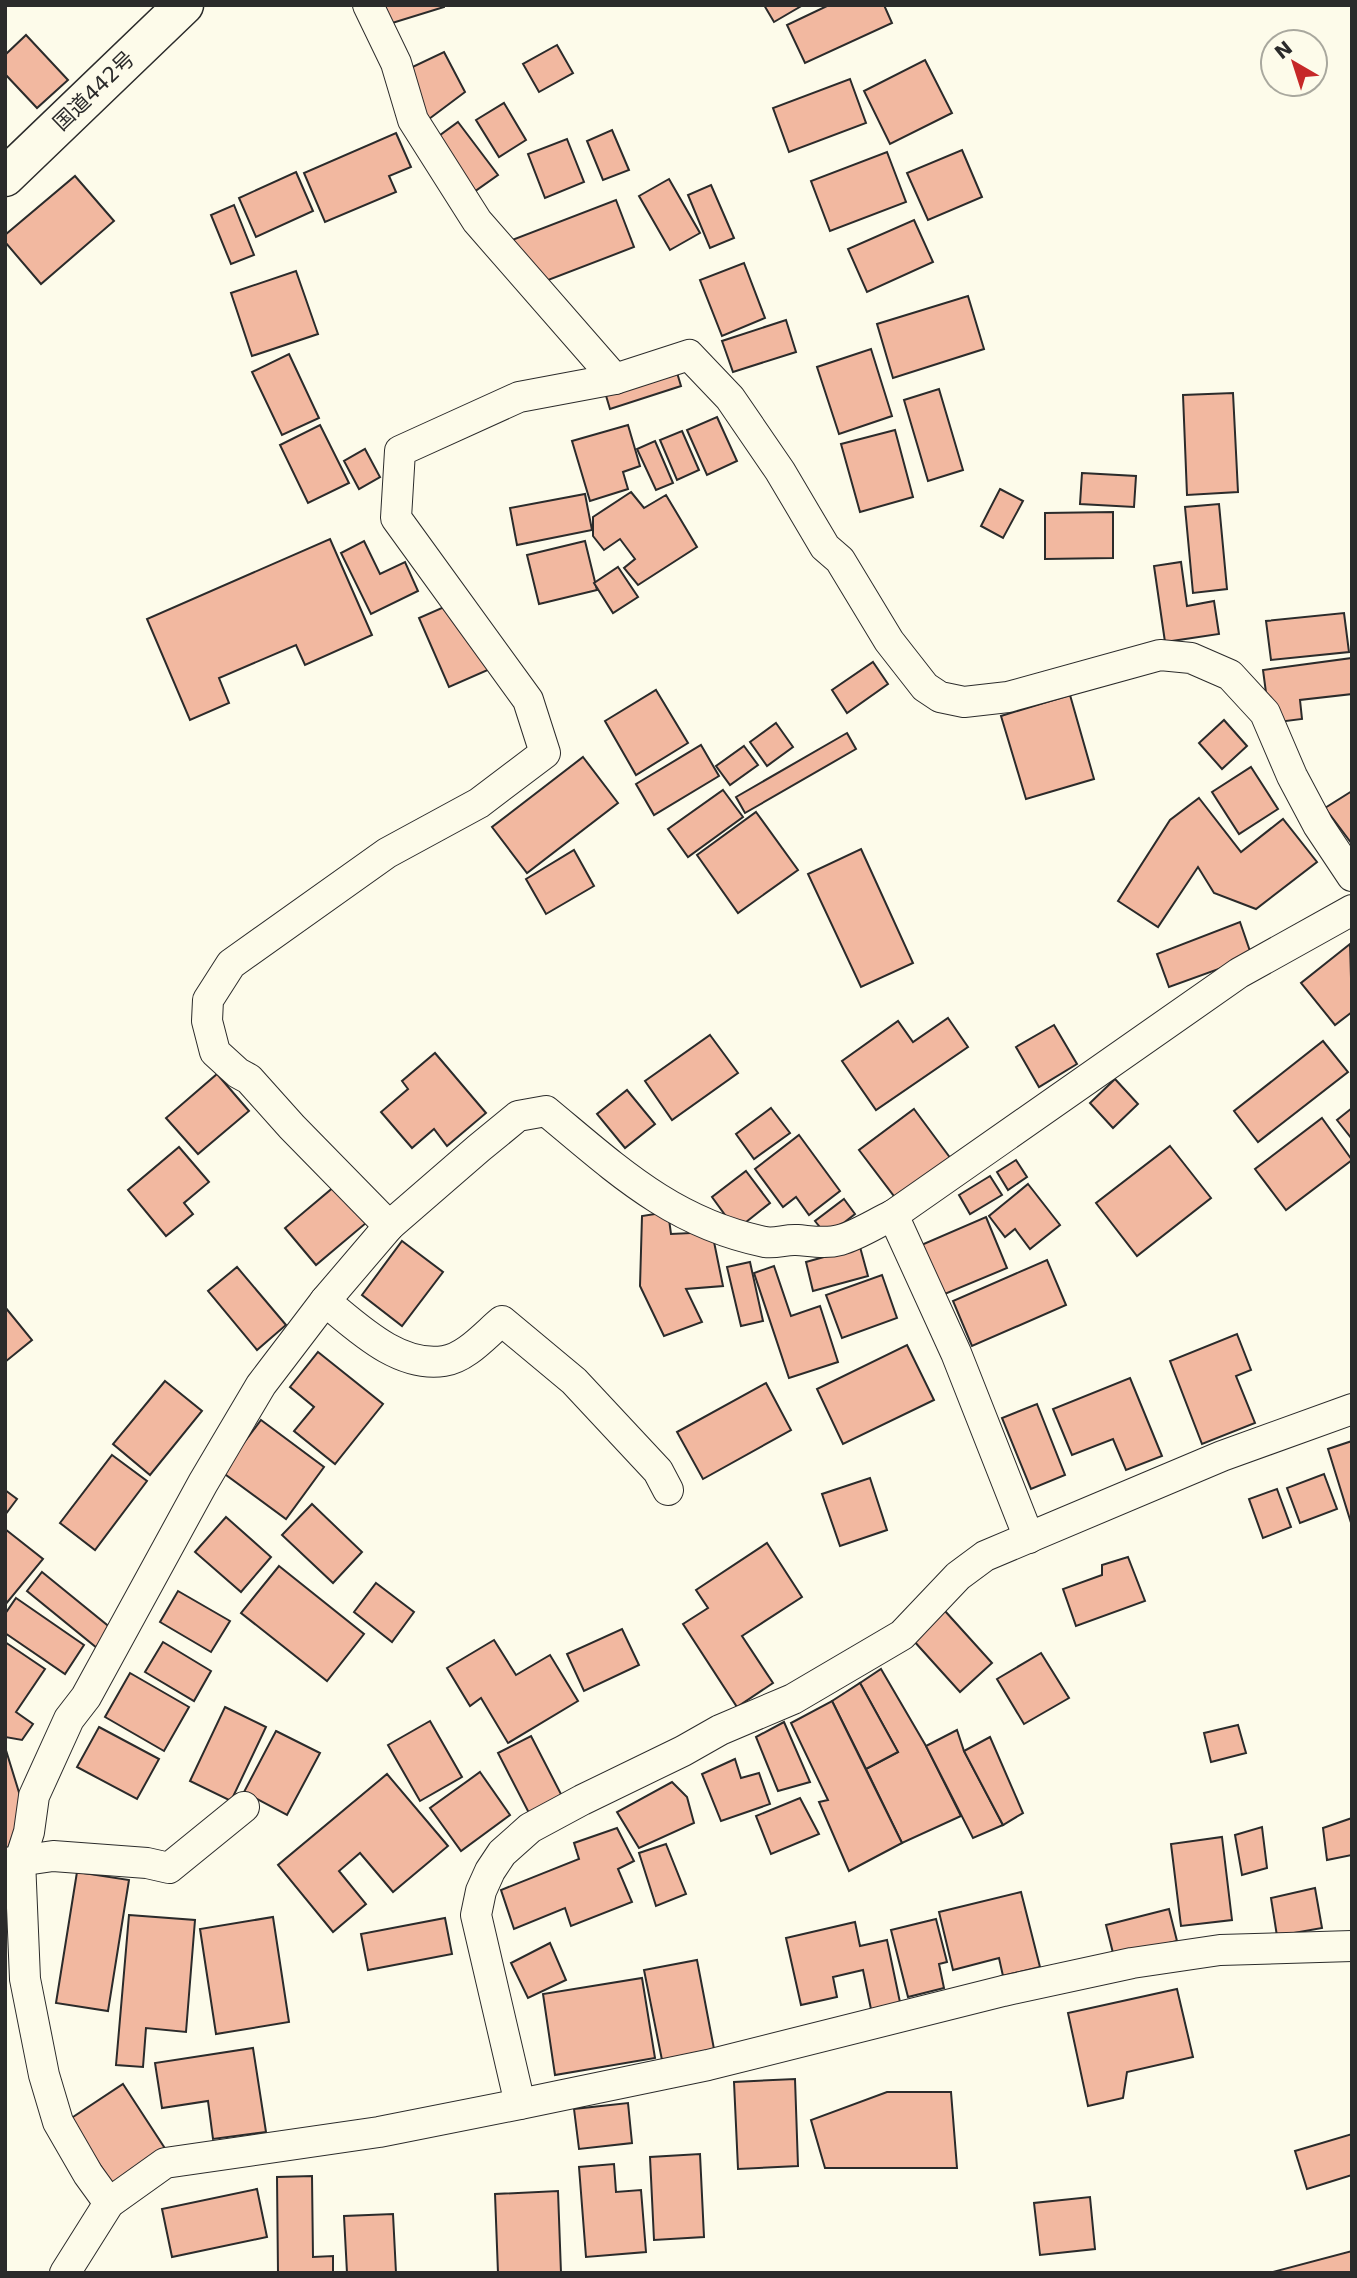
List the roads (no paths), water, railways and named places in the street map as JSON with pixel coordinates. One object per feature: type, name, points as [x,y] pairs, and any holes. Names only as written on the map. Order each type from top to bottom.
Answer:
[{"type":"highway","name":"国道442号","points":[[5,177],[184,5]]},
{"type":"street","points":[[368,5],[396,63],[413,120],[477,221],[615,379]]},
{"type":"street","points":[[389,1226],[249,1079],[238,1073],[215,1052],[207,1021],[208,1000],[231,964],[387,853],[479,803],[545,752],[528,699],[396,519],[400,451],[519,397],[615,379],[689,355],[718,383],[780,471],[825,547],[840,560],[889,641],[925,687],[940,697],[964,702],[1008,697],[1160,655],[1191,658],[1230,675],[1265,713],[1292,776],[1318,825],[1352,876]]},
{"type":"street","points":[[109,2203],[88,2174],[58,2122],[44,2075],[26,1979],[13,1861],[29,1832],[34,1796],[69,1718],[86,1697],[203,1483],[261,1385],[325,1301],[389,1226],[518,1116],[546,1111],[636,1186],[679,1213],[735,1234],[769,1243],[839,1240],[893,1215],[1239,973],[1352,910]]},
{"type":"street","points":[[893,1215],[956,1353],[1029,1538]]},
{"type":"street","points":[[325,1301],[373,1340],[411,1359],[444,1361],[463,1353],[502,1321],[574,1381],[659,1471],[668,1490]]},
{"type":"street","points":[[520,2104],[476,1915],[481,1891],[490,1871],[502,1853],[530,1828],[720,1730],[793,1699],[902,1634],[958,1576],[985,1556],[1222,1456],[1352,1409]]},
{"type":"street","points":[[13,1861],[53,1856],[146,1863],[169,1868],[244,1807]]},
{"type":"street","points":[[65,2273],[109,2203],[165,2163],[379,2132],[520,2104],[708,2065],[1003,1991],[1132,1963],[1220,1950],[1352,1946]]}]
